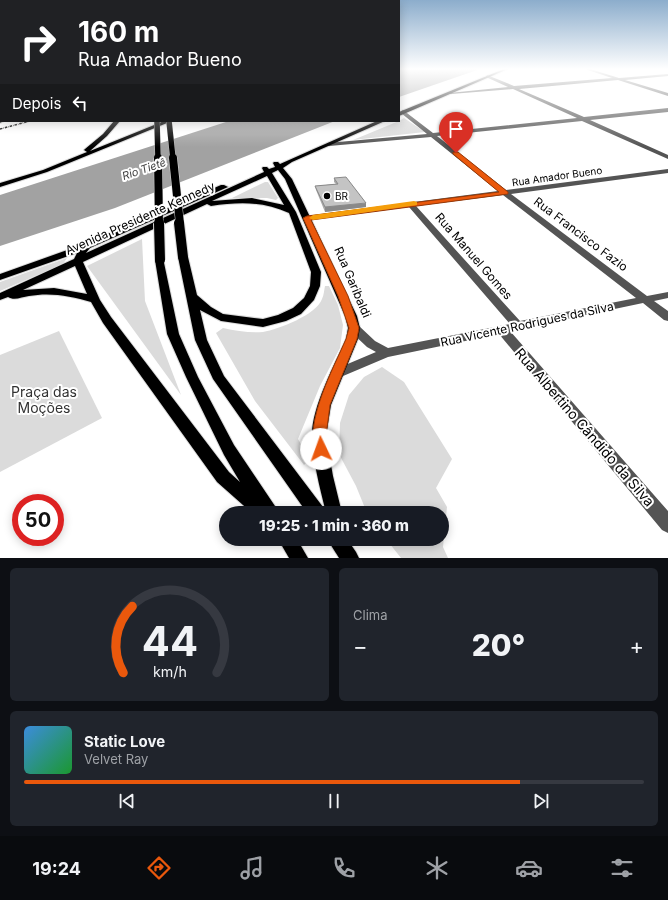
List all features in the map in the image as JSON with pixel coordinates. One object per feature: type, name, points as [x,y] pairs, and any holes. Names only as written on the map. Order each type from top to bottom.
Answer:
[{"type":"main road","points":[[401,113],[446,95]]},
{"type":"main road","points":[[45,171],[88,150],[105,135],[116,122]]},
{"type":"main road","points":[[157,122],[160,260],[173,334],[229,450],[265,506]]},
{"type":"main road","points":[[0,185],[45,171],[167,122]]},
{"type":"main road","points":[[169,122],[183,257],[201,340],[219,379],[312,506]]},
{"type":"main road","name":"Avenida Presidente Kennedy","points":[[0,277],[87,246],[380,122]]},
{"type":"main road","points":[[105,135],[114,139],[128,138]]},
{"type":"main road","name":"Rua Garibaldi","points":[[278,165],[288,179],[307,218],[343,296],[354,328],[352,339],[324,405],[319,436],[325,476],[332,506]]},
{"type":"main road","points":[[191,296],[207,310],[228,319],[263,323],[282,318],[297,311],[309,300],[315,286],[316,272],[292,212],[267,170]]},
{"type":"main road","name":"Avenida Presidente Kennedy","points":[[0,298],[198,206],[267,170]]},
{"type":"main road","points":[[198,206],[235,201],[260,200],[280,205],[292,212]]},
{"type":"main road","points":[[87,246],[83,250],[78,261],[95,300],[107,320],[223,477],[257,506]]},
{"type":"main road","points":[[0,298],[23,293],[60,291],[95,300]]},
{"type":"main road","points":[[291,546],[299,558]]},
{"type":"street","points":[[528,95],[668,157]]},
{"type":"street","points":[[329,144],[432,135],[668,110]]},
{"type":"street","name":"Rua Francisco Fazio","points":[[401,113],[432,135],[505,193],[668,317]]},
{"type":"street","name":"Rua Amador Bueno","points":[[307,218],[668,171]]},
{"type":"street","name":"Rua Manuel Gomes","points":[[410,204],[518,326]]},
{"type":"street","name":"Rua Vicente Rodrigues da Silva","points":[[336,374],[386,354],[668,295]]},
{"type":"street","points":[[354,328],[386,354]]},
{"type":"street","name":"Rua Albertino Cândido da Silva","points":[[502,330],[668,524]]},
{"type":"green space","points":[[404,118],[425,132],[353,140],[397,122],[400,122]]},
{"type":"green space","points":[[265,182],[268,182],[278,198],[276,200],[267,198],[232,198]]},
{"type":"green space","points":[[142,239],[145,301],[181,395],[87,266]]},
{"type":"green space","points":[[67,258],[63,264],[0,291],[0,282]]},
{"type":"green space","points":[[325,286],[329,286],[338,305],[343,325],[340,348],[320,386],[298,439],[310,459],[304,465],[255,401],[216,333],[223,328],[243,332],[263,332],[278,328],[305,316],[318,305],[323,297]]},
{"type":"green space","name":"Praça das Moções","points":[[59,331],[102,418],[0,472],[0,355]]},
{"type":"green space","points":[[382,367],[404,382],[452,459],[436,488],[446,506],[364,506],[356,486],[339,454],[340,423],[349,395],[364,377]]},
{"type":"green space","points":[[392,546],[443,546],[448,558],[401,558]]},
{"type":"water","name":"Rio Tietê","points":[[226,122],[332,122],[115,208],[0,246],[0,195]]},
{"type":"building","points":[[346,177],[366,203],[325,207],[315,186],[338,184],[334,178]]},
{"type":"railway","points":[[0,129],[26,122]]},
{"type":"slow traffic","points":[[313,218],[414,203]]},
{"type":"place","name":"BR","points":[[327,196]]},
{"type":"route","points":[[321,449],[319,436],[324,405],[352,339],[354,328],[343,296],[307,218],[505,193],[456,153]]}]
